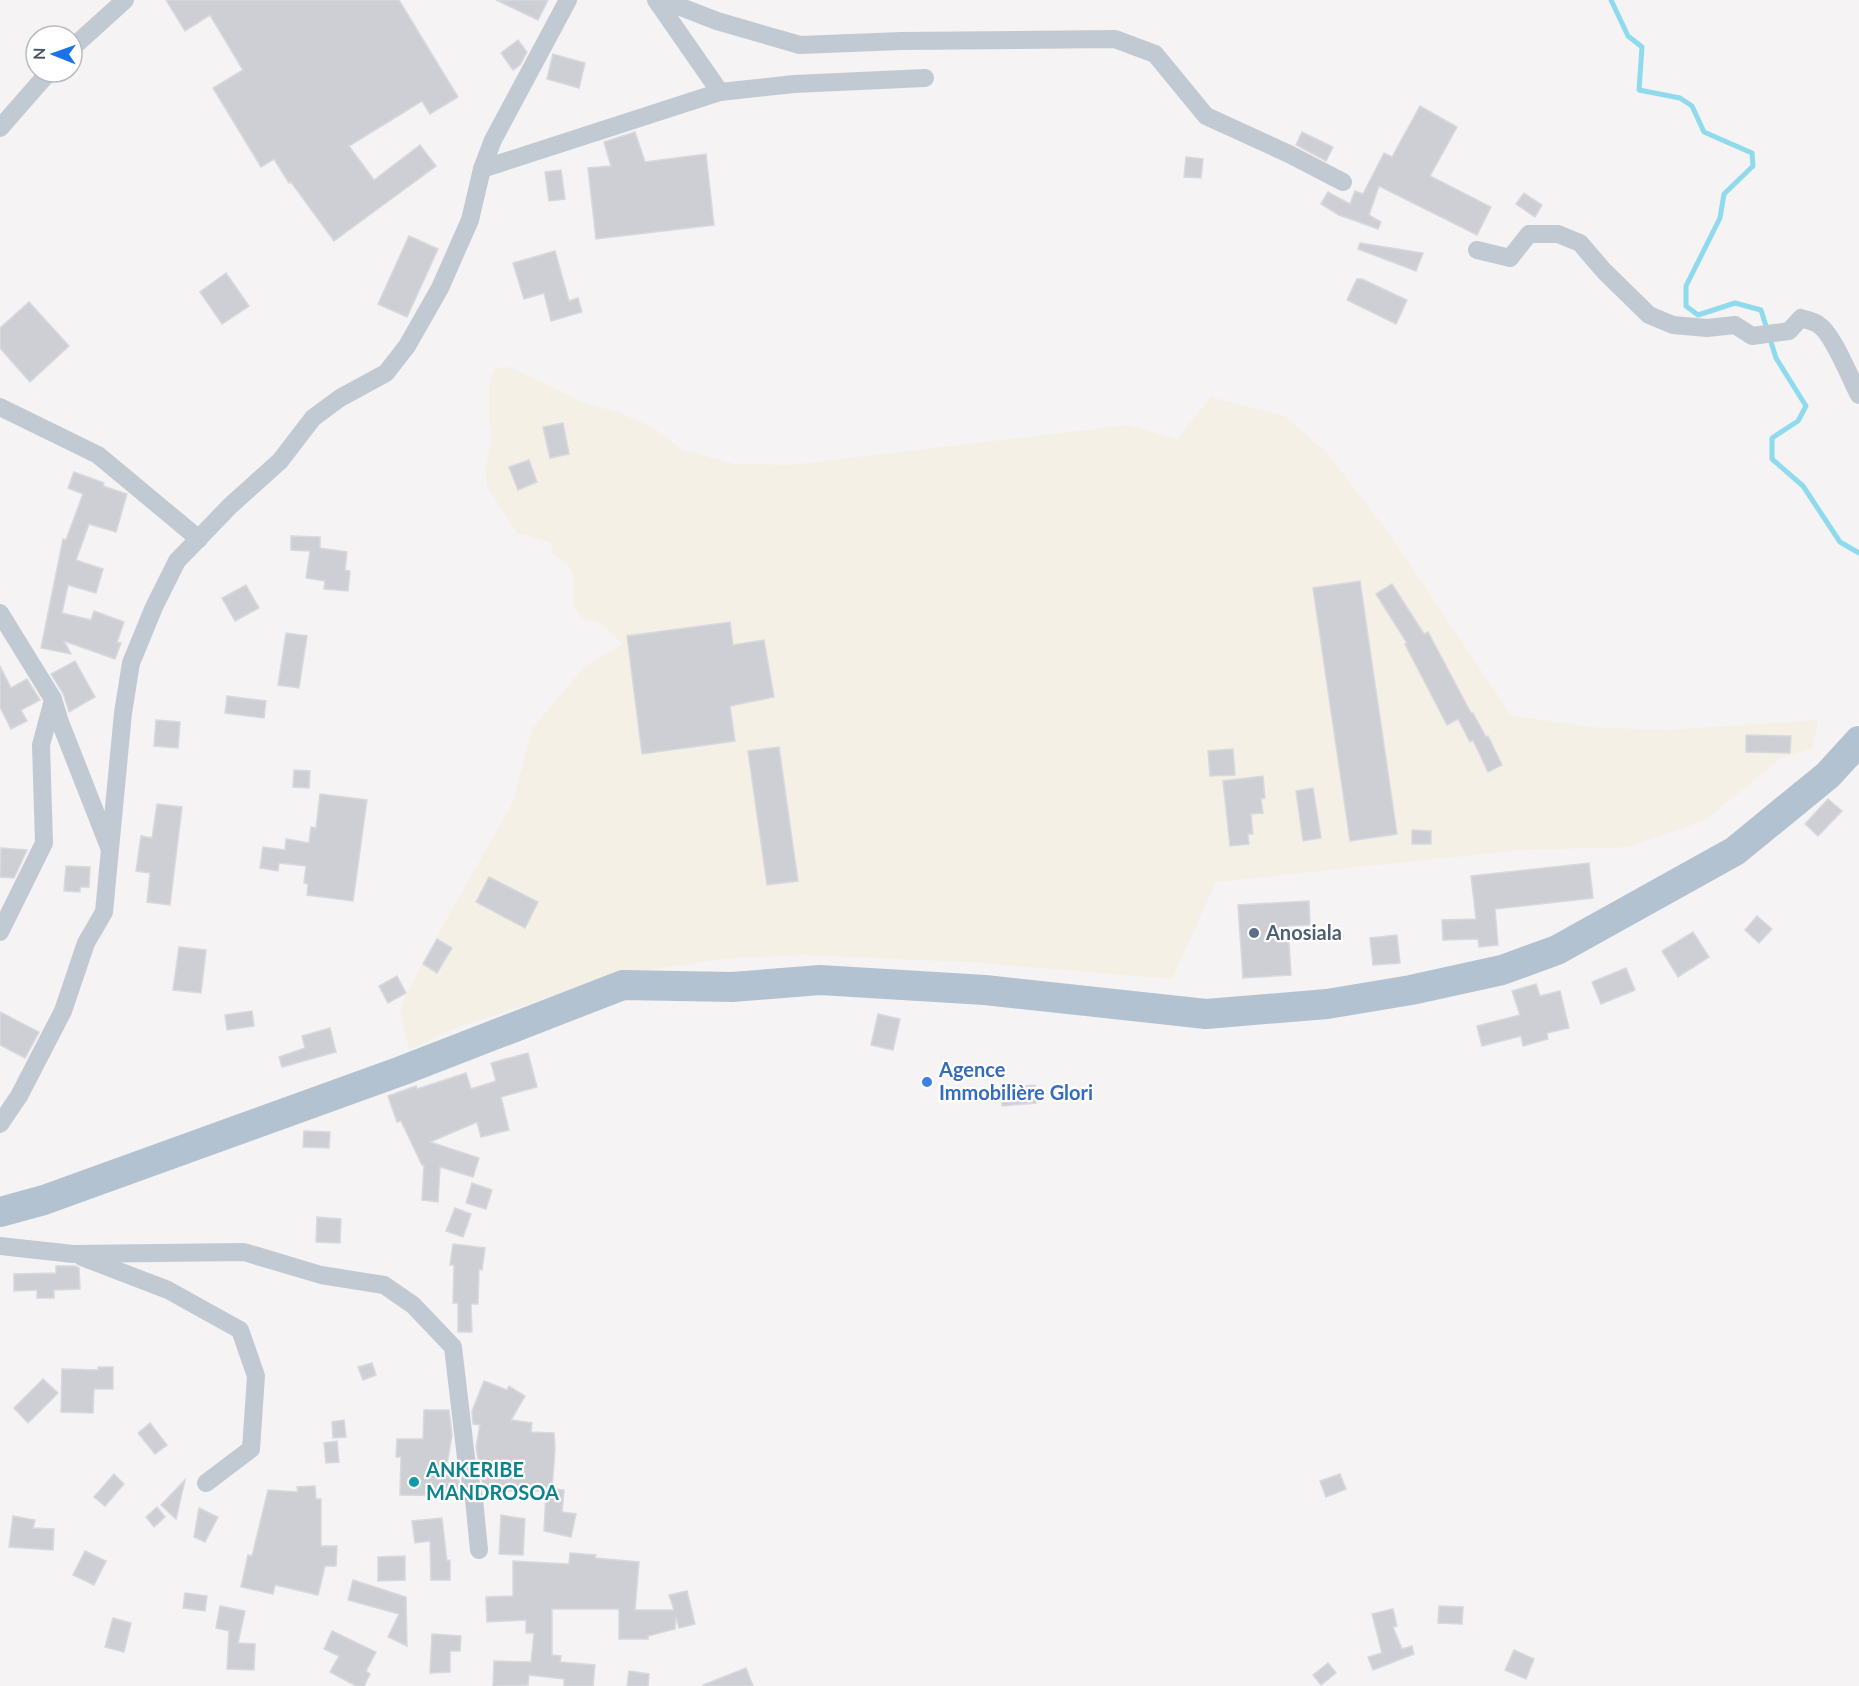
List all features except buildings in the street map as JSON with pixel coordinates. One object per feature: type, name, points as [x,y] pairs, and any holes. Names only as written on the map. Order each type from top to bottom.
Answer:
[{"type":"main road","points":[[0,1212],[44,1200],[401,1071],[623,985],[732,987],[820,980],[985,990],[1206,1014],[1327,1004],[1411,990],[1502,970],[1557,950],[1735,851],[1828,775],[1859,741]]},
{"type":"street","points":[[84,37],[125,0]]},
{"type":"street","points":[[0,1124],[20,1096],[63,1011],[86,943],[104,912],[123,713],[131,663],[154,607],[177,561],[230,506],[280,461],[313,418],[340,398],[386,373],[407,346],[440,288],[470,220],[482,169],[493,140],[568,0]]},
{"type":"street","points":[[656,0],[720,92]]},
{"type":"street","points":[[663,0],[717,21],[800,45],[901,41],[1115,39],[1155,54],[1206,116],[1290,154],[1343,182]]},
{"type":"street","points":[[482,169],[720,92],[794,84],[925,78]]},
{"type":"street","points":[[0,128],[38,84]]},
{"type":"street","points":[[1477,250],[1510,258],[1529,234],[1558,234],[1580,243],[1604,271],[1649,315],[1673,326],[1707,328],[1735,325],[1752,336],[1789,331],[1801,318],[1819,325],[1834,342],[1859,395]]},
{"type":"street","points":[[0,407],[98,455],[199,540]]},
{"type":"street","points":[[0,613],[53,699],[111,852]]},
{"type":"street","points":[[0,932],[44,843],[41,745],[53,699]]},
{"type":"street","points":[[0,1246],[73,1254],[244,1252],[321,1275],[384,1285],[413,1305],[453,1347],[479,1550]]},
{"type":"street","points":[[73,1254],[168,1290],[240,1329],[256,1376],[251,1449],[206,1483]]},
{"type":"sand","points":[[511,367],[586,404],[618,412],[654,428],[682,450],[735,464],[790,465],[1128,425],[1177,439],[1211,397],[1285,416],[1328,454],[1395,542],[1511,715],[1587,727],[1666,730],[1818,720],[1813,748],[1781,758],[1705,820],[1628,847],[1522,850],[1216,882],[1172,979],[968,962],[801,955],[720,959],[617,975],[455,1028],[409,1050],[400,1010],[423,961],[513,802],[532,729],[584,667],[623,644],[601,623],[582,618],[573,605],[574,577],[568,565],[553,553],[551,542],[517,533],[487,486],[486,468],[491,439],[489,386],[494,369]]},
{"type":"waterway","points":[[1611,0],[1628,36],[1642,47],[1639,90],[1680,98],[1692,106],[1704,132],[1752,153],[1753,166],[1724,194],[1720,218],[1686,286],[1686,306],[1698,315],[1735,303],[1761,310],[1776,358],[1806,406],[1798,421],[1772,438],[1772,459],[1803,486],[1840,542],[1859,553]]},
{"type":"place","name":"Anosiala","points":[[1254,933]]},
{"type":"place","name":"Agence Immobilière Glori","points":[[927,1082]]},
{"type":"place","name":"ANKERIBE MANDROSOA","points":[[414,1482]]}]
